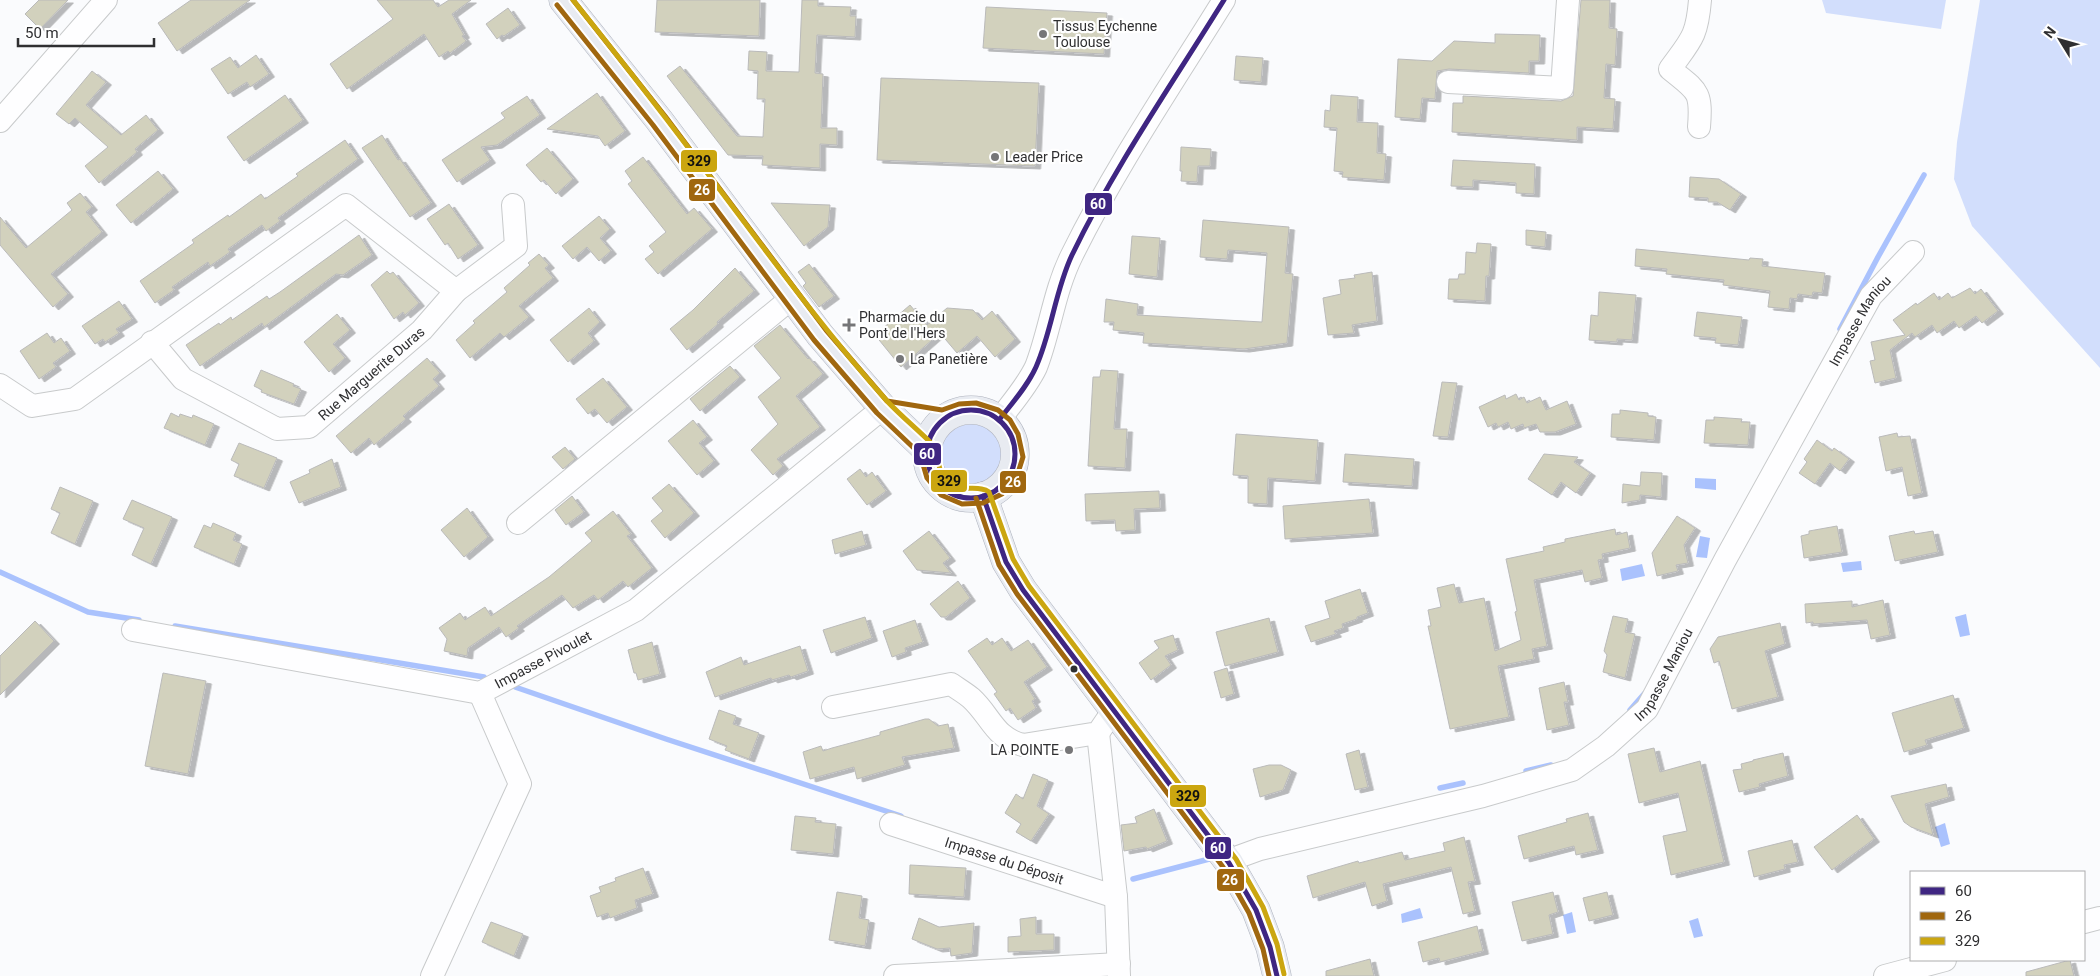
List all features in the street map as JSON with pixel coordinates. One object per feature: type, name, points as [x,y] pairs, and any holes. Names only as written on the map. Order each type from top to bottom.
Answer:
[{"type":"main road","points":[[563,0],[660,120],[820,335],[883,408],[927,450]]},
{"type":"main road","points":[[883,408],[946,417]]},
{"type":"main road","points":[[973,410],[987,413],[999,420],[1011,436],[1015,456],[1012,469],[1005,481],[995,490],[983,496],[969,498],[955,495],[943,488],[934,477],[928,464],[927,450],[936,426],[946,417],[959,411],[973,410]]},
{"type":"main road","points":[[983,496],[1006,562],[1023,590],[1166,782],[1197,818],[1228,863],[1256,910],[1270,947],[1277,976]]},
{"type":"street","points":[[0,121],[106,0]]},
{"type":"street","points":[[999,420],[1029,381],[1036,366],[1058,288],[1098,203],[1224,0]]},
{"type":"street","points":[[1448,82],[1562,88],[1568,0]]},
{"type":"street","points":[[1699,127],[1701,104],[1695,89],[1670,68],[1693,38],[1698,25],[1700,0]]},
{"type":"street","points":[[0,384],[32,406],[75,399],[152,342],[346,205],[456,291]]},
{"type":"street","name":"Rue Marguerite Duras","points":[[152,342],[183,379],[277,429],[309,427],[422,330],[456,291],[516,246],[513,205]]},
{"type":"street","name":"Impasse Maniou","points":[[1228,863],[1260,849],[1483,796],[1572,770],[1606,746],[1647,709],[1725,560],[1871,296],[1913,252]]},
{"type":"street","points":[[518,523],[792,297]]},
{"type":"street","name":"Impasse Pivoulet","points":[[133,630],[480,693],[636,610],[883,408]]},
{"type":"street","points":[[833,707],[951,684],[972,699],[1002,736],[1010,742],[1023,745],[1098,733]]},
{"type":"street","points":[[432,976],[520,784],[480,693]]},
{"type":"street","points":[[895,976],[1119,970],[1116,897],[1098,733],[1113,711]]},
{"type":"street","name":"Impasse du Déposit","points":[[891,824],[1116,897]]},
{"type":"street","points":[[2085,922],[2100,918]]},
{"type":"street","points":[[1885,976],[1941,961]]},
{"type":"shaded area","points":[[1822,0],[1946,0],[1941,29],[1826,13]]},
{"type":"shaded area","points":[[1980,0],[2100,0],[2100,368],[1972,226],[1954,179],[1957,142]]},
{"type":"shaded area","points":[[972,424],[984,426],[995,433],[1002,444],[1004,456],[1002,468],[995,479],[984,486],[972,488],[960,486],[949,479],[942,468],[940,456],[942,444],[949,433],[960,426]]},
{"type":"water","points":[[1695,478],[1716,479],[1716,490],[1695,488]]},
{"type":"water","points":[[1700,536],[1710,538],[1707,558],[1696,557]]},
{"type":"water","points":[[1861,561],[1862,570],[1843,572],[1841,563]]},
{"type":"water","points":[[1642,564],[1645,576],[1622,581],[1620,569]]},
{"type":"water","points":[[1966,614],[1970,635],[1960,637],[1955,617]]},
{"type":"water","points":[[1945,823],[1950,844],[1941,847],[1935,827]]},
{"type":"water","points":[[1420,908],[1423,918],[1402,923],[1401,914]]},
{"type":"water","points":[[1572,912],[1576,932],[1567,934],[1563,915]]},
{"type":"water","points":[[1698,918],[1703,936],[1694,938],[1689,921]]},
{"type":"building","points":[[39,0],[68,0],[40,29],[25,14]]},
{"type":"building","points":[[191,0],[250,0],[177,51],[158,23]]},
{"type":"building","points":[[377,0],[433,0],[438,7],[449,0],[471,0],[452,14],[466,41],[450,53],[448,51],[439,57],[424,34],[347,89],[330,64],[393,19]]},
{"type":"building","points":[[657,0],[760,0],[759,36],[655,32]]},
{"type":"building","points":[[802,0],[818,0],[818,6],[851,7],[850,16],[856,16],[855,37],[817,35],[815,73],[823,74],[821,128],[837,128],[837,145],[820,144],[820,168],[762,165],[763,156],[728,155],[667,76],[680,66],[737,136],[763,137],[765,99],[757,99],[758,71],[748,70],[749,51],[767,52],[766,71],[799,72]]},
{"type":"building","points":[[1581,0],[1610,0],[1609,28],[1617,29],[1615,65],[1606,64],[1604,98],[1615,99],[1613,129],[1577,127],[1577,140],[1452,132],[1453,103],[1463,103],[1463,96],[1561,101],[1573,96]]},
{"type":"building","points":[[986,7],[1107,13],[1104,54],[983,48]]},
{"type":"building","points":[[508,8],[520,25],[497,39],[486,24]]},
{"type":"building","points":[[1495,34],[1540,35],[1539,61],[1529,61],[1529,73],[1449,69],[1437,71],[1435,99],[1422,98],[1420,119],[1395,117],[1398,59],[1432,61],[1454,41],[1495,43]]},
{"type":"building","points":[[256,55],[269,74],[250,87],[247,82],[228,94],[211,69],[230,57],[238,68]]},
{"type":"building","points":[[1236,56],[1263,58],[1261,82],[1234,80]]},
{"type":"building","points":[[92,71],[106,82],[86,105],[121,135],[146,115],[158,130],[135,149],[137,152],[99,183],[85,166],[108,147],[75,118],[69,124],[56,114]]},
{"type":"building","points":[[881,78],[1039,83],[1035,166],[877,160]]},
{"type":"building","points":[[597,93],[625,131],[605,146],[598,136],[547,129]]},
{"type":"building","points":[[285,95],[303,120],[244,161],[227,137]]},
{"type":"building","points":[[1331,95],[1358,97],[1357,122],[1378,123],[1377,153],[1386,154],[1384,180],[1342,177],[1343,172],[1334,171],[1337,128],[1324,127],[1325,110],[1330,111]]},
{"type":"building","points":[[527,96],[540,115],[497,145],[481,147],[490,160],[457,182],[442,160],[505,118],[501,113]]},
{"type":"building","points":[[382,135],[398,160],[400,159],[431,203],[410,217],[362,148]]},
{"type":"building","points":[[345,140],[358,159],[278,218],[280,221],[266,231],[262,225],[228,249],[230,252],[210,266],[208,262],[172,287],[174,290],[155,303],[140,281],[194,243],[192,240],[228,215],[229,217],[261,194],[265,199],[298,176],[296,174]]},
{"type":"building","points":[[1181,147],[1211,149],[1210,166],[1198,166],[1197,182],[1181,181]]},
{"type":"building","points":[[547,148],[573,179],[556,194],[544,180],[541,182],[526,165]]},
{"type":"building","points":[[643,157],[687,214],[694,208],[712,229],[658,274],[645,259],[654,252],[649,246],[666,232],[628,184],[632,181],[625,171]]},
{"type":"building","points":[[1453,160],[1535,164],[1534,194],[1516,193],[1516,183],[1473,180],[1473,187],[1451,186]]},
{"type":"building","points":[[158,171],[173,189],[131,223],[116,205]]},
{"type":"building","points":[[1690,177],[1719,179],[1741,194],[1730,210],[1717,202],[1708,202],[1708,198],[1689,197]]},
{"type":"building","points":[[80,193],[92,207],[86,212],[102,232],[51,274],[68,294],[53,307],[0,245],[0,217],[26,248],[72,210],[67,203]]},
{"type":"building","points":[[771,203],[830,205],[828,227],[804,246]]},
{"type":"building","points":[[449,204],[478,245],[458,259],[448,243],[445,245],[427,219]]},
{"type":"building","points":[[599,216],[610,229],[600,238],[611,251],[599,261],[587,247],[573,259],[562,246]]},
{"type":"building","points":[[1203,220],[1289,227],[1285,273],[1293,274],[1287,343],[1244,349],[1143,343],[1144,333],[1113,330],[1114,322],[1104,322],[1106,299],[1138,304],[1137,315],[1262,322],[1267,253],[1228,250],[1227,259],[1200,257]]},
{"type":"building","points":[[1526,230],[1546,232],[1545,247],[1526,245]]},
{"type":"building","points":[[359,235],[372,255],[343,275],[336,274],[264,327],[262,323],[200,366],[186,345],[219,323],[220,325],[231,317],[232,320],[267,296],[269,299]]},
{"type":"building","points":[[1132,236],[1160,238],[1157,277],[1129,274]]},
{"type":"building","points":[[1477,243],[1491,244],[1489,276],[1486,276],[1485,301],[1448,299],[1449,279],[1458,279],[1459,274],[1465,274],[1466,252],[1476,253]]},
{"type":"building","points":[[1636,249],[1749,260],[1750,258],[1763,259],[1762,266],[1825,273],[1822,293],[1813,292],[1812,296],[1798,294],[1797,299],[1790,298],[1789,309],[1768,307],[1770,291],[1723,285],[1724,280],[1666,274],[1667,269],[1635,266]]},
{"type":"building","points":[[539,254],[549,265],[545,268],[553,278],[519,306],[529,317],[504,337],[500,333],[470,358],[456,340],[475,323],[473,321],[507,292],[504,288],[530,265],[528,263]]},
{"type":"building","points":[[809,264],[834,296],[819,307],[803,286],[806,283],[798,272]]},
{"type":"building","points":[[735,268],[754,291],[687,350],[670,329],[693,310]]},
{"type":"building","points":[[387,271],[390,274],[393,272],[419,303],[405,315],[403,312],[394,319],[371,285]]},
{"type":"building","points":[[1372,272],[1377,321],[1352,325],[1354,333],[1328,335],[1323,298],[1341,294],[1339,280],[1355,278],[1354,275]]},
{"type":"building","points":[[1970,288],[1975,294],[1981,289],[1998,311],[1982,323],[1976,316],[1959,328],[1954,321],[1937,333],[1932,325],[1915,337],[1912,333],[1890,350],[1896,378],[1875,383],[1870,361],[1875,360],[1871,342],[1905,335],[1893,320],[1916,303],[1917,305],[1934,293],[1939,300],[1948,293],[1952,298]]},
{"type":"building","points":[[1599,292],[1636,295],[1632,340],[1617,339],[1617,342],[1589,340],[1591,315],[1598,316]]},
{"type":"building","points":[[119,301],[132,319],[116,329],[119,333],[105,342],[103,339],[95,344],[82,326]]},
{"type":"building","points":[[910,305],[927,325],[947,308],[973,310],[982,320],[992,311],[1015,339],[995,357],[977,336],[957,353],[940,333],[901,367],[875,335]]},
{"type":"building","points":[[589,308],[600,322],[588,333],[594,341],[568,362],[550,340]]},
{"type":"building","points":[[1697,312],[1742,317],[1738,345],[1715,343],[1716,338],[1694,336]]},
{"type":"building","points":[[337,314],[350,330],[333,344],[345,358],[329,372],[304,342]]},
{"type":"building","points":[[780,325],[823,374],[796,396],[820,427],[777,459],[783,466],[773,475],[751,450],[778,424],[758,397],[781,378],[754,346]]},
{"type":"building","points":[[47,333],[54,343],[61,338],[70,351],[53,363],[56,367],[39,379],[20,351]]},
{"type":"building","points":[[427,358],[440,373],[433,379],[439,386],[403,416],[406,419],[374,445],[369,438],[351,453],[336,436]]},
{"type":"building","points":[[730,366],[740,377],[700,411],[690,399]]},
{"type":"building","points":[[261,370],[294,384],[293,386],[301,389],[294,404],[261,392],[262,390],[254,386]]},
{"type":"building","points":[[1101,370],[1118,371],[1114,429],[1127,429],[1125,468],[1088,466],[1093,377],[1100,377]]},
{"type":"building","points":[[603,378],[627,407],[607,423],[595,409],[588,414],[576,399]]},
{"type":"building","points":[[1442,382],[1457,383],[1448,437],[1433,436]]},
{"type":"building","points":[[1516,394],[1519,400],[1524,397],[1527,403],[1540,397],[1546,410],[1567,401],[1576,424],[1555,432],[1540,432],[1536,424],[1524,428],[1523,424],[1511,429],[1508,422],[1498,427],[1496,423],[1488,427],[1479,407],[1505,395],[1506,399]]},
{"type":"building","points":[[1620,410],[1648,413],[1648,416],[1656,417],[1654,440],[1611,437],[1612,414],[1620,414]]},
{"type":"building","points":[[171,413],[179,417],[180,414],[192,418],[193,415],[214,424],[205,445],[164,428]]},
{"type":"building","points":[[1714,417],[1742,419],[1741,422],[1750,422],[1748,445],[1704,443],[1706,420],[1714,420]]},
{"type":"building","points":[[693,420],[707,437],[699,443],[714,461],[697,475],[668,441]]},
{"type":"building","points":[[1897,433],[1898,437],[1910,436],[1922,493],[1908,496],[1902,467],[1886,471],[1879,437]]},
{"type":"building","points":[[1236,434],[1318,440],[1315,481],[1268,478],[1267,504],[1248,503],[1248,476],[1233,475]]},
{"type":"building","points":[[1817,440],[1832,451],[1834,448],[1849,459],[1840,471],[1830,463],[1815,484],[1799,473],[1807,462],[1804,459]]},
{"type":"building","points":[[239,443],[277,458],[264,488],[234,476],[239,464],[231,460]]},
{"type":"building","points":[[565,447],[575,459],[563,469],[552,457]]},
{"type":"building","points":[[1345,454],[1414,459],[1412,486],[1343,482]]},
{"type":"building","points":[[1544,454],[1578,457],[1574,462],[1590,473],[1576,493],[1561,482],[1552,495],[1528,479]]},
{"type":"building","points":[[332,459],[341,487],[299,503],[290,482],[310,473],[309,470]]},
{"type":"building","points":[[860,469],[866,477],[872,472],[886,491],[867,505],[847,479]]},
{"type":"building","points":[[1641,472],[1662,473],[1661,497],[1640,495],[1640,500],[1622,503],[1623,484],[1640,486]]},
{"type":"building","points":[[669,484],[694,513],[665,538],[651,521],[663,511],[652,498]]},
{"type":"building","points":[[60,487],[93,501],[75,544],[51,533],[60,513],[51,509]]},
{"type":"building","points":[[1159,491],[1160,508],[1134,509],[1135,530],[1116,531],[1115,520],[1086,521],[1085,494]]},
{"type":"building","points":[[572,496],[584,512],[566,525],[555,510]]},
{"type":"building","points":[[1369,499],[1373,533],[1285,539],[1283,506]]},
{"type":"building","points":[[132,500],[172,517],[151,564],[132,555],[144,528],[123,519]]},
{"type":"building","points":[[467,508],[488,537],[464,557],[441,530]]},
{"type":"building","points":[[613,511],[631,534],[627,536],[652,568],[628,587],[623,581],[598,600],[594,595],[573,608],[562,595],[517,626],[519,628],[506,637],[499,627],[468,648],[467,656],[444,651],[447,639],[439,628],[460,613],[465,620],[485,607],[491,616],[549,577],[592,541],[585,533]]},
{"type":"building","points":[[1677,516],[1695,528],[1684,545],[1688,563],[1676,565],[1678,571],[1657,576],[1652,553]]},
{"type":"building","points":[[213,523],[236,533],[233,540],[242,544],[234,564],[194,547],[204,525],[211,528]]},
{"type":"building","points":[[1837,526],[1842,552],[1804,558],[1801,536],[1809,534],[1809,531]]},
{"type":"building","points":[[1615,529],[1616,535],[1627,532],[1630,548],[1602,554],[1603,559],[1598,560],[1602,578],[1585,582],[1582,570],[1534,580],[1547,646],[1532,649],[1534,659],[1498,666],[1509,717],[1450,729],[1428,626],[1431,626],[1428,610],[1441,607],[1437,588],[1454,584],[1459,603],[1484,598],[1495,651],[1521,640],[1506,559],[1544,551],[1543,547],[1565,542],[1565,539]]},
{"type":"building","points":[[862,531],[866,545],[835,554],[832,540]]},
{"type":"building","points":[[929,531],[950,558],[943,563],[951,573],[917,570],[903,551]]},
{"type":"building","points":[[1914,531],[1915,534],[1933,531],[1938,552],[1895,561],[1889,536]]},
{"type":"building","points":[[958,581],[970,598],[946,617],[941,617],[930,604]]},
{"type":"building","points":[[1360,589],[1368,613],[1342,624],[1343,628],[1334,631],[1336,634],[1311,642],[1305,626],[1330,618],[1325,601]]},
{"type":"building","points":[[1883,600],[1890,635],[1871,639],[1867,620],[1806,623],[1805,604],[1852,601],[1852,607]]},
{"type":"building","points":[[1613,616],[1628,619],[1625,632],[1635,634],[1625,678],[1603,672],[1607,655],[1604,651]]},
{"type":"building","points":[[865,617],[872,638],[831,653],[823,630]]},
{"type":"building","points":[[1269,618],[1278,652],[1225,666],[1216,632]]},
{"type":"building","points":[[915,620],[923,642],[905,648],[906,652],[892,657],[883,631]]},
{"type":"building","points":[[35,621],[54,641],[0,695],[0,656]]},
{"type":"building","points":[[1780,623],[1785,644],[1765,651],[1778,697],[1732,709],[1719,661],[1714,663],[1710,649],[1718,637]]},
{"type":"building","points":[[1173,635],[1178,650],[1165,656],[1171,665],[1151,680],[1139,663],[1159,648],[1154,641]]},
{"type":"building","points":[[987,638],[992,645],[1002,638],[1011,651],[1028,640],[1047,667],[1024,682],[1035,699],[1032,701],[1036,708],[1018,720],[1010,708],[1006,711],[994,694],[997,692],[968,651]]},
{"type":"building","points":[[652,642],[660,674],[638,680],[636,673],[634,673],[628,650]]},
{"type":"building","points":[[800,646],[808,671],[791,677],[789,675],[772,680],[771,678],[715,697],[706,672],[741,657],[744,665]]},
{"type":"building","points":[[1227,668],[1234,694],[1221,698],[1214,672]]},
{"type":"building","points":[[163,673],[206,681],[188,774],[145,766]]},
{"type":"building","points":[[1564,682],[1568,702],[1564,702],[1569,725],[1547,730],[1539,688]]},
{"type":"building","points":[[1953,695],[1964,728],[1925,740],[1927,745],[1904,752],[1892,713]]},
{"type":"building","points":[[719,710],[736,716],[733,724],[759,733],[749,759],[725,750],[727,746],[709,739]]},
{"type":"building","points":[[929,719],[938,726],[948,724],[954,748],[902,757],[905,765],[857,779],[854,767],[810,779],[803,752],[821,746],[823,751],[880,735],[880,732]]},
{"type":"building","points":[[1654,748],[1660,772],[1700,761],[1724,862],[1671,875],[1663,836],[1687,831],[1678,793],[1639,803],[1628,754]]},
{"type":"building","points":[[1359,750],[1368,787],[1355,790],[1346,754]]},
{"type":"building","points":[[1783,753],[1788,776],[1759,784],[1760,787],[1739,792],[1733,770],[1742,769],[1741,764]]},
{"type":"building","points":[[1269,765],[1281,765],[1291,770],[1283,790],[1260,797],[1253,769]]},
{"type":"building","points":[[1033,774],[1048,780],[1037,806],[1049,814],[1031,841],[1016,832],[1021,824],[1005,813],[1016,794],[1023,799]]},
{"type":"building","points":[[1946,784],[1949,797],[1925,804],[1933,835],[1911,827],[1904,822],[1891,796]]},
{"type":"building","points":[[1154,809],[1167,841],[1147,849],[1146,847],[1124,851],[1121,825],[1137,823],[1135,817]]},
{"type":"building","points":[[1588,813],[1598,850],[1576,855],[1574,846],[1524,859],[1518,836],[1567,822],[1566,819]]},
{"type":"building","points":[[1857,815],[1874,839],[1832,870],[1814,847]]},
{"type":"building","points":[[795,816],[816,818],[815,822],[836,824],[833,854],[791,850]]},
{"type":"building","points":[[1464,837],[1475,881],[1468,882],[1475,911],[1463,914],[1451,867],[1383,884],[1387,901],[1372,906],[1365,882],[1313,898],[1307,876],[1358,861],[1359,863],[1402,852],[1405,860],[1445,851],[1443,843]]},
{"type":"building","points":[[1792,840],[1798,862],[1784,865],[1785,869],[1754,877],[1748,851]]},
{"type":"building","points":[[910,865],[966,868],[964,897],[909,894]]},
{"type":"building","points":[[643,868],[653,894],[635,900],[637,908],[610,918],[608,913],[597,917],[590,896],[601,892],[599,887],[616,881],[615,878]]},
{"type":"building","points":[[837,892],[862,896],[859,918],[869,920],[865,946],[829,940]]},
{"type":"building","points":[[1553,892],[1558,912],[1549,915],[1553,934],[1522,941],[1512,902]]},
{"type":"building","points":[[1607,892],[1613,915],[1589,921],[1583,898]]},
{"type":"building","points":[[1036,917],[1036,934],[1054,934],[1054,950],[1008,952],[1008,937],[1021,936],[1020,919]]},
{"type":"building","points":[[919,918],[939,927],[974,923],[972,953],[951,956],[950,948],[937,949],[912,939]]},
{"type":"building","points":[[491,922],[523,934],[514,956],[482,942]]},
{"type":"building","points":[[1477,926],[1483,951],[1440,962],[1439,958],[1423,962],[1418,942]]},
{"type":"building","points":[[1370,959],[1374,976],[1326,976],[1326,971]]},
{"type":"building","points":[[2070,961],[2074,976],[2026,976],[2026,972]]},
{"type":"waterway","points":[[1840,329],[1924,175]]},
{"type":"waterway","points":[[0,572],[88,612],[139,620]]},
{"type":"waterway","points":[[175,626],[484,677]]},
{"type":"waterway","points":[[515,687],[901,816]]},
{"type":"waterway","points":[[1630,710],[1644,694]]},
{"type":"waterway","points":[[1526,771],[1551,765]]},
{"type":"waterway","points":[[1440,788],[1463,783]]},
{"type":"waterway","points":[[1133,879],[1213,858]]},
{"type":"transit line","name":"26","points":[[557,5],[653,125],[814,340],[877,413],[920,454],[927,478],[941,495],[962,504],[983,503],[1002,494],[1016,479],[1023,457],[1018,434],[1010,420],[998,410],[976,403],[959,404],[942,410],[887,401],[826,330],[665,116],[573,0]]},
{"type":"transit line","name":"329","points":[[573,0],[662,113],[820,321],[887,401],[931,443],[936,451],[943,476],[958,487],[980,489],[989,492],[1013,559],[1029,586],[1236,859],[1263,907],[1277,944],[1284,974]]},
{"type":"transit line","name":"60","points":[[999,420],[1024,388],[1036,367],[1066,269],[1089,222],[1125,157],[1224,0]]},
{"type":"transit line","name":"60","points":[[971,410],[988,414],[1002,423],[1011,437],[1015,454],[1011,471],[1002,485],[988,494],[971,498],[954,494],[940,485],[931,471],[927,454],[931,437],[940,423],[954,414],[971,410]]},
{"type":"transit line","name":"60","points":[[983,496],[1006,562],[1023,590],[1229,863],[1256,910],[1270,947],[1277,976]]},
{"type":"transit line","name":"26","points":[[976,498],[999,565],[1017,594],[1223,867],[1249,913],[1263,949],[1269,976]]},
{"type":"place","name":"Tissus Eychenne Toulouse","points":[[1043,34]]},
{"type":"place","name":"Leader Price","points":[[995,157]]},
{"type":"place","name":"Pharmacie du Pont de l'Hers","points":[[849,325]]},
{"type":"place","name":"La Panetière","points":[[900,359]]},
{"type":"place","name":"LA POINTE","points":[[1069,750]]}]
